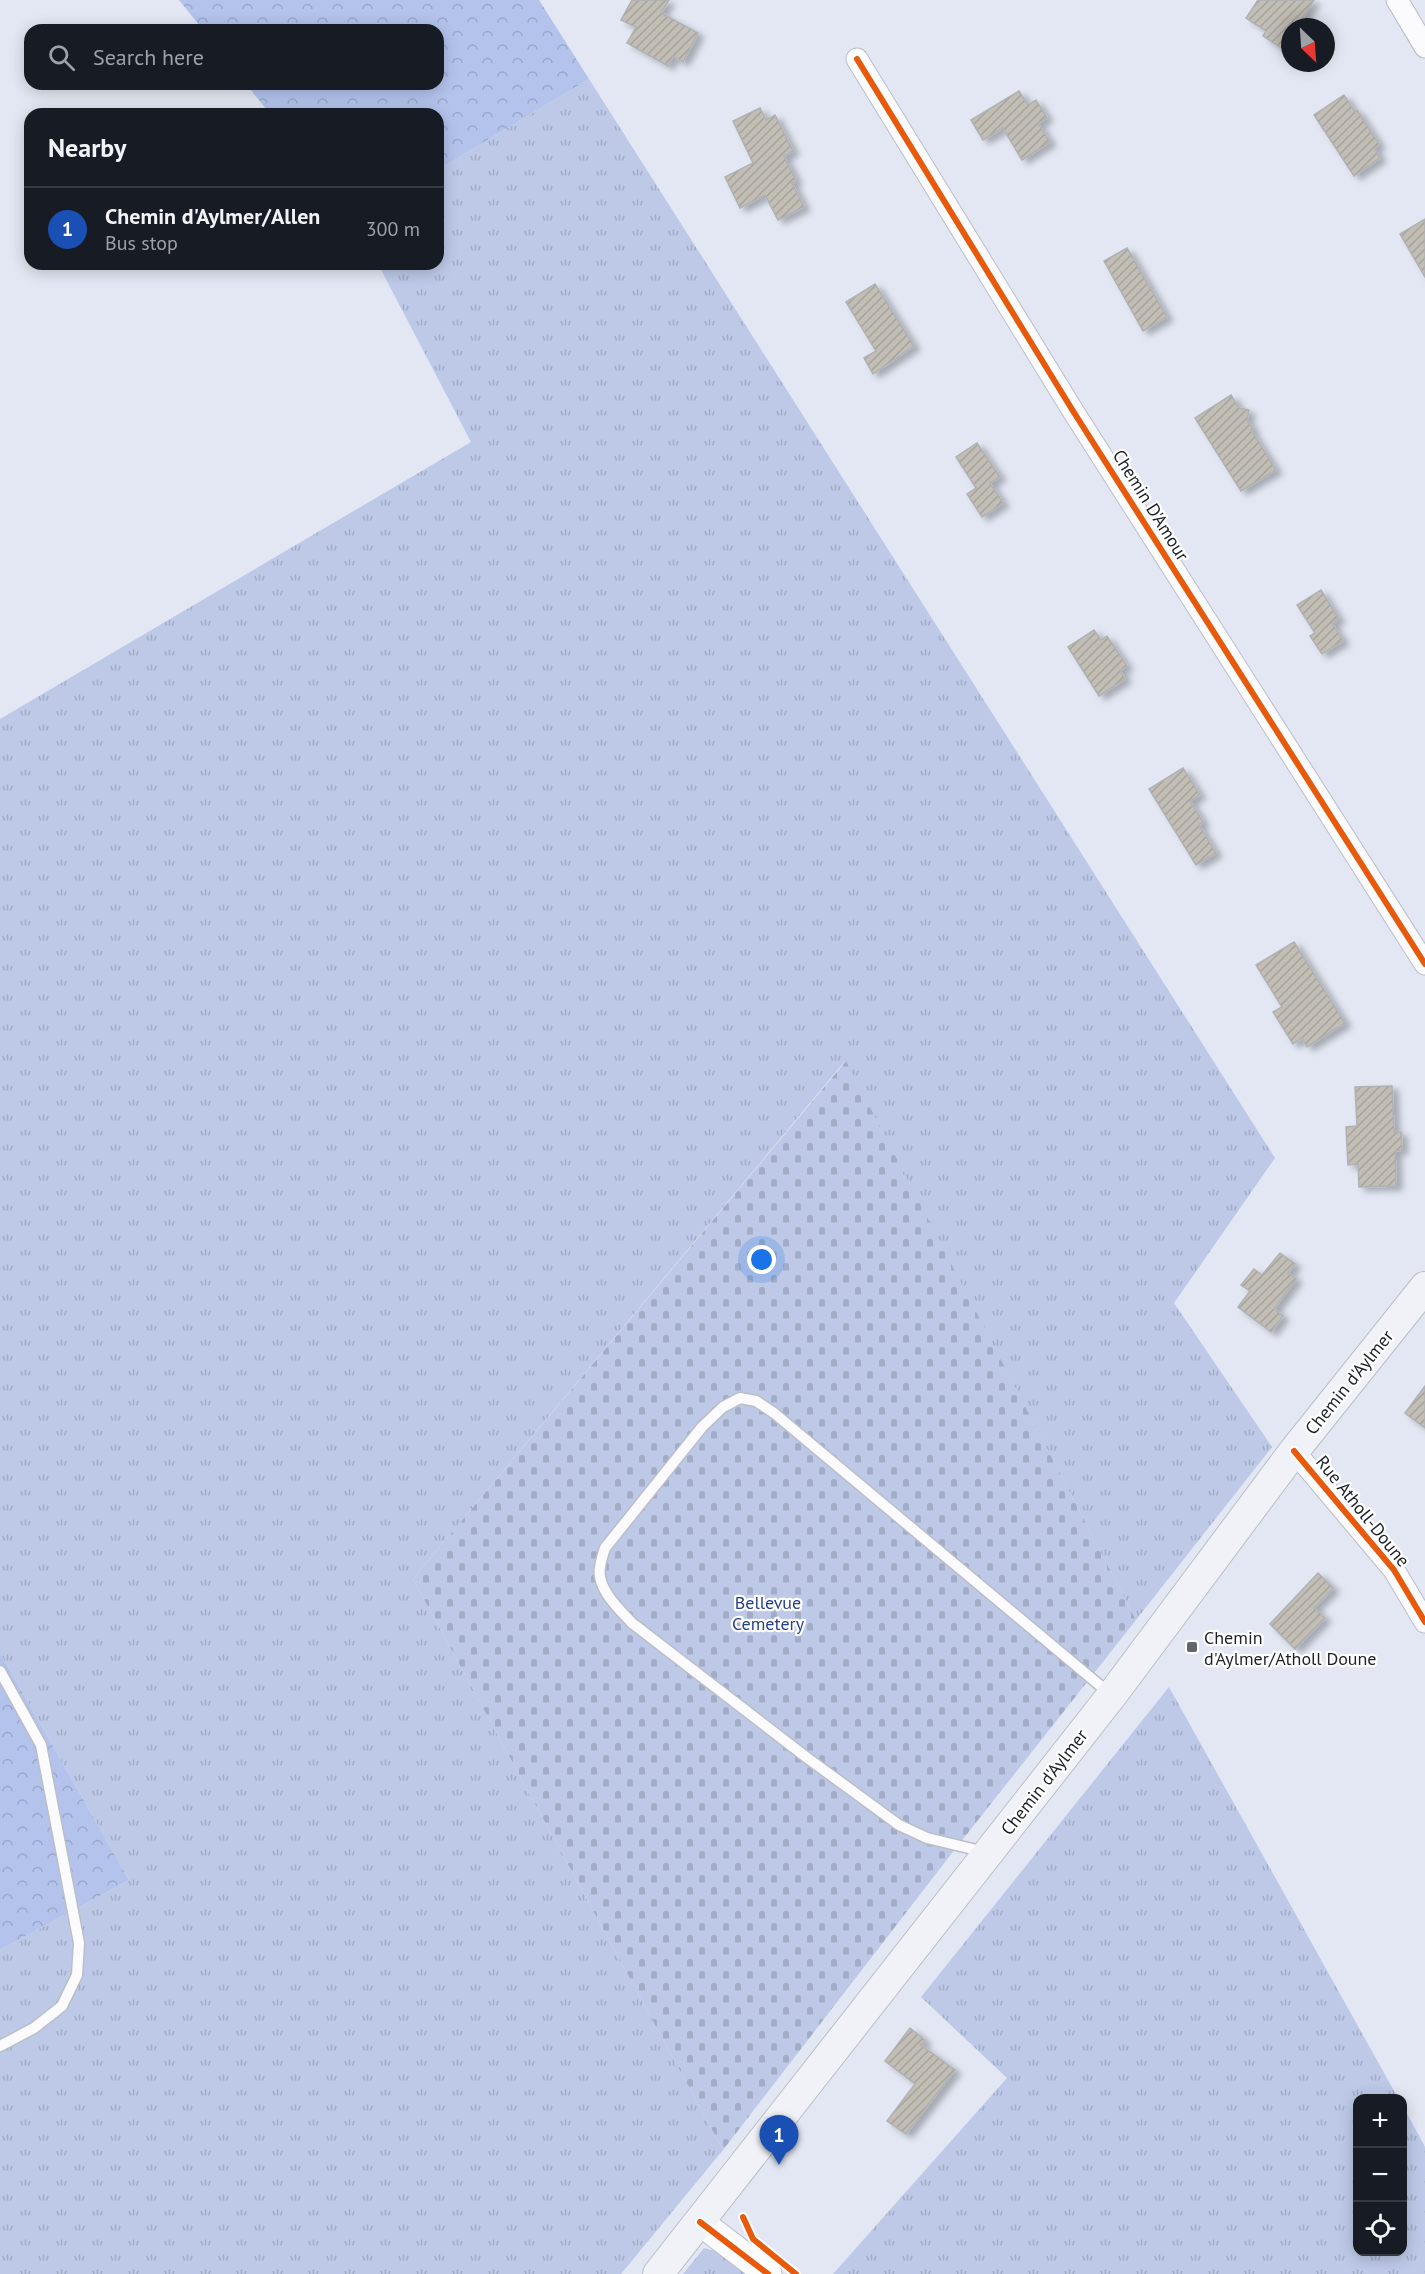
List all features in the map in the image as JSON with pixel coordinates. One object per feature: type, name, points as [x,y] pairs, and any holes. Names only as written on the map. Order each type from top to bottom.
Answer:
[{"type":"main road","name":"Chemin d'Aylmer","points":[[658,2274],[1112,1695],[1294,1451],[1425,1287]]},
{"type":"street","points":[[1397,0],[1425,47]]},
{"type":"street","name":"Chemin D'Amour","points":[[857,60],[1073,411],[1425,964]]},
{"type":"street","name":"Rue Atholl-Doune","points":[[1294,1451],[1394,1570],[1425,1622]]},
{"type":"street","points":[[700,2222],[768,2274]]},
{"type":"lane","points":[[988,1853],[927,1838],[899,1825],[806,1758],[642,1630],[614,1604],[603,1585],[599,1569],[605,1548],[702,1427],[723,1407],[740,1398],[756,1401],[774,1413],[1112,1695]]},
{"type":"lane","points":[[0,1671],[41,1745],[79,1943],[77,1975],[63,2007],[34,2028],[0,2046]]},
{"type":"green space","points":[[179,0],[539,0],[589,79],[444,166],[444,108],[265,108],[251,90],[444,90],[444,24],[198,24]]},
{"type":"green space","points":[[589,79],[1275,1158],[1174,1303],[1272,1447],[1136,1620],[845,1061],[413,1579],[723,2150],[621,2274],[0,2274],[0,1950],[129,1880],[0,1653],[0,719],[471,442],[381,270],[444,270],[444,166]]},
{"type":"green space","name":"Bellevue Cemetery","points":[[846,1061],[1136,1620],[952,1853],[723,2150],[413,1579]]},
{"type":"green space","points":[[0,1653],[129,1880],[0,1950]]},
{"type":"green space","points":[[1169,1687],[1396,2094],[1353,2094],[1353,2256],[1407,2256],[1407,2113],[1425,2147],[1425,2274],[833,2274],[1007,2078],[921,1997]]},
{"type":"green space","points":[[704,2248],[741,2258],[751,2274],[683,2274]]},
{"type":"building","points":[[632,0],[669,0],[661,13],[698,33],[683,62],[673,56],[668,66],[627,43],[636,27],[621,20]]},
{"type":"building","points":[[1258,0],[1314,0],[1303,18],[1281,18],[1281,48],[1263,36],[1266,31],[1246,18]]},
{"type":"building","points":[[1019,91],[1028,105],[1036,100],[1047,118],[1038,123],[1050,142],[1022,160],[1003,128],[983,140],[971,120]]},
{"type":"building","points":[[1344,95],[1355,112],[1357,110],[1379,144],[1374,148],[1380,158],[1354,176],[1314,115]]},
{"type":"building","points":[[760,108],[766,120],[775,115],[793,151],[784,156],[796,181],[792,183],[804,207],[778,220],[765,195],[740,208],[725,177],[753,163],[733,121]]},
{"type":"building","points":[[1425,219],[1425,277],[1400,234]]},
{"type":"building","points":[[1127,248],[1167,317],[1143,331],[1104,261]]},
{"type":"building","points":[[875,284],[914,346],[873,374],[864,358],[876,351],[846,302]]},
{"type":"building","points":[[1231,395],[1239,408],[1249,410],[1247,420],[1253,429],[1251,430],[1276,470],[1241,491],[1195,418]]},
{"type":"building","points":[[977,443],[1000,477],[990,483],[1003,503],[982,517],[967,494],[976,488],[956,457]]},
{"type":"building","points":[[1321,590],[1339,619],[1332,623],[1343,641],[1322,654],[1310,636],[1315,633],[1297,605]]},
{"type":"building","points":[[1094,630],[1101,640],[1107,636],[1127,666],[1120,670],[1125,679],[1099,696],[1068,647]]},
{"type":"building","points":[[1183,768],[1200,795],[1190,801],[1203,822],[1199,825],[1216,853],[1196,865],[1149,789]]},
{"type":"building","points":[[1294,942],[1345,1023],[1307,1047],[1302,1038],[1293,1044],[1273,1012],[1282,1007],[1256,965]]},
{"type":"building","points":[[1392,1086],[1394,1132],[1401,1132],[1402,1150],[1395,1151],[1396,1186],[1359,1187],[1358,1164],[1348,1165],[1346,1127],[1357,1126],[1355,1087]]},
{"type":"building","points":[[1280,1253],[1295,1264],[1288,1273],[1296,1279],[1274,1309],[1283,1316],[1271,1332],[1238,1307],[1250,1291],[1241,1285],[1254,1269],[1262,1275]]},
{"type":"building","points":[[1425,1386],[1425,1428],[1405,1413]]},
{"type":"building","points":[[1318,1573],[1333,1588],[1314,1608],[1325,1618],[1295,1649],[1270,1624]]},
{"type":"building","points":[[910,2028],[925,2040],[921,2045],[955,2070],[906,2134],[887,2121],[915,2084],[885,2061]]},
{"type":"cycle path","points":[[857,59],[1073,411],[1425,964]]},
{"type":"cycle path","points":[[1294,1451],[1394,1570],[1425,1622]]},
{"type":"cycle path","points":[[743,2217],[753,2239],[796,2274]]},
{"type":"cycle path","points":[[700,2222],[768,2274]]},
{"type":"place","name":"Chemin d'Aylmer/Atholl Doune","points":[[1192,1647]]},
{"type":"place","name":"Chemin d'Aylmer/Allen","points":[[779,2165]]}]
